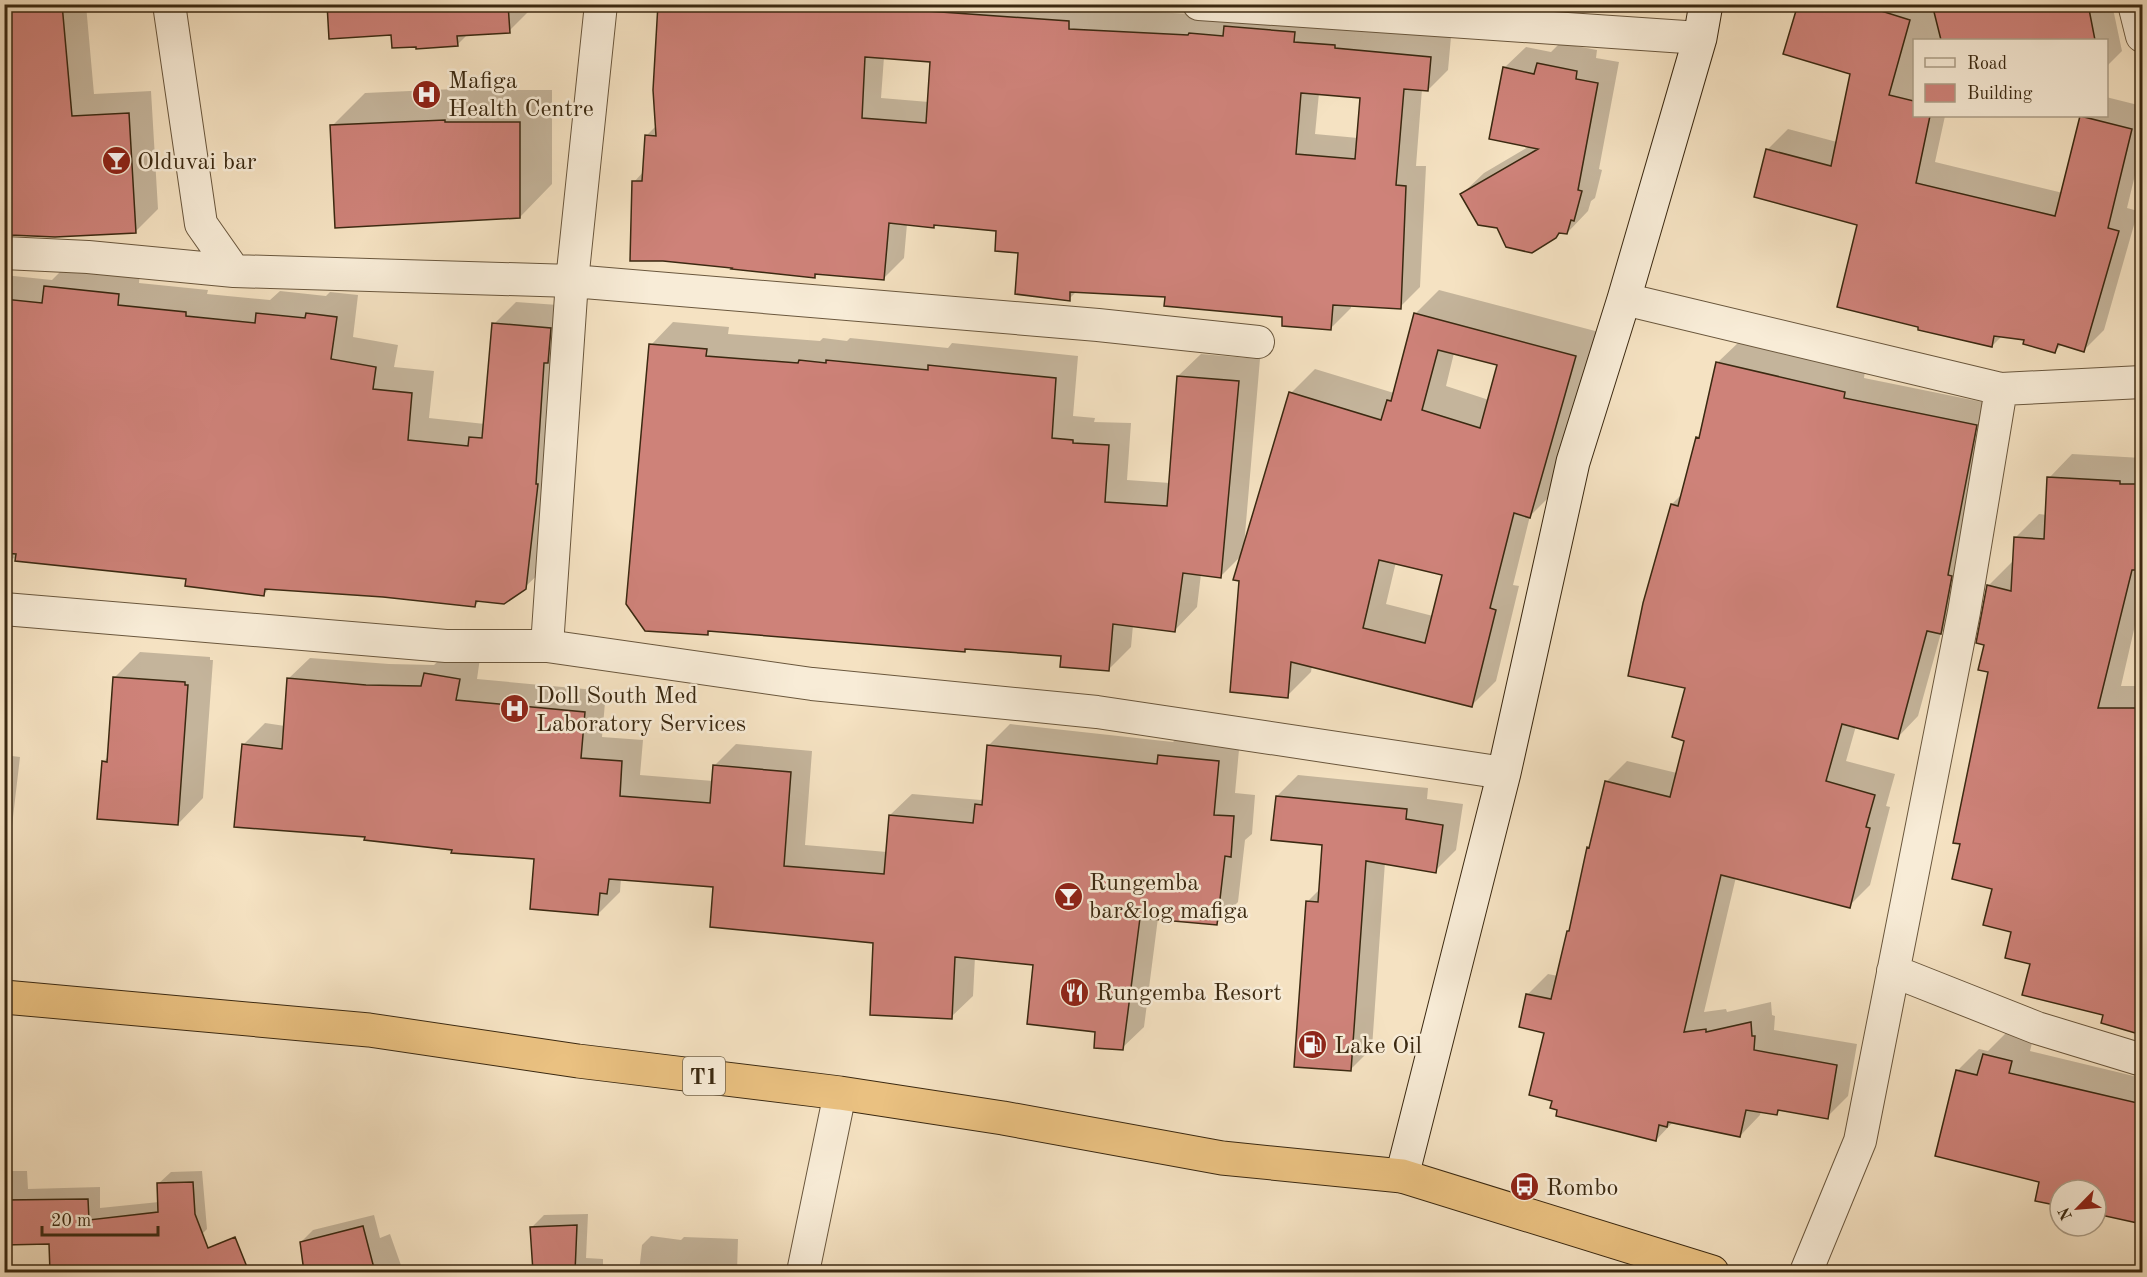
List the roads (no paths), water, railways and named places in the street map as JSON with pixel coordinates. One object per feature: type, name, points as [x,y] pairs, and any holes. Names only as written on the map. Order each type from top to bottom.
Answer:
[{"type":"highway","name":"T1","points":[[4,997],[369,1030],[578,1061],[840,1093],[1003,1118],[1222,1158],[1402,1176],[1712,1272]]},
{"type":"street","points":[[169,4],[201,224],[234,271]]},
{"type":"street","points":[[547,646],[572,280],[601,4]]},
{"type":"street","points":[[1199,4],[1700,38]]},
{"type":"street","points":[[1402,1176],[1504,773],[1573,462],[1624,299],[1700,38],[1706,4]]},
{"type":"street","points":[[2134,4],[2142,36]]},
{"type":"street","points":[[4,253],[88,257],[234,271],[572,280],[1098,325],[1257,342]]},
{"type":"street","points":[[1624,299],[2001,389],[2142,382]]},
{"type":"street","points":[[1806,1272],[1860,1141],[1964,612],[2001,389]]},
{"type":"street","points":[[4,609],[446,646],[547,646],[812,684],[1097,712],[1504,773]]},
{"type":"street","points":[[1893,971],[2037,1028],[2142,1060]]},
{"type":"street","points":[[803,1272],[840,1093]]},
{"type":"place","name":"Mafiga Health Centre","points":[[427,94]]},
{"type":"place","name":"Olduvai bar","points":[[116,161]]},
{"type":"place","name":"Doll South Med Laboratory Services","points":[[515,709]]},
{"type":"place","name":"Rungemba bar&log mafiga","points":[[1068,896]]},
{"type":"place","name":"Rungemba Resort","points":[[1075,992]]},
{"type":"place","name":"Lake Oil","points":[[1313,1045]]},
{"type":"place","name":"Rombo","points":[[1525,1187]]}]
